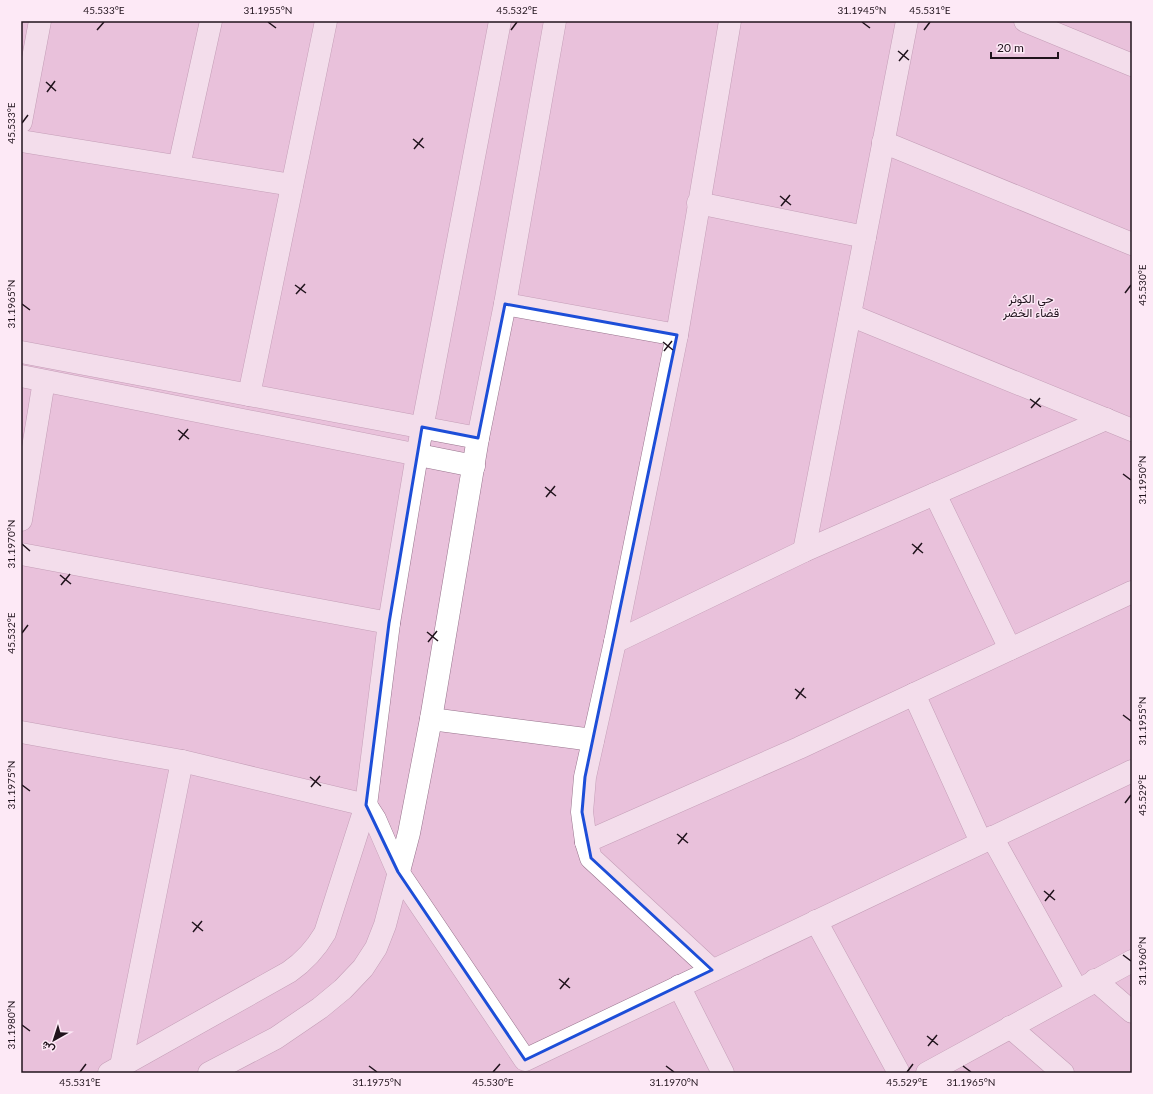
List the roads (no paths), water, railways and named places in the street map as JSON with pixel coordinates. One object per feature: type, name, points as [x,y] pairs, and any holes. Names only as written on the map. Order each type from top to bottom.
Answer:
[{"type":"street","points":[[21,122],[25,76],[40,21]]},
{"type":"street","points":[[179,166],[211,21]]},
{"type":"street","points":[[249,395],[326,21]]},
{"type":"street","points":[[115,1069],[264,987],[306,960],[325,933],[366,805],[389,623],[417,455],[500,21]]},
{"type":"street","points":[[209,1073],[276,1038],[320,1008],[344,989],[363,968],[376,948],[385,925],[409,833],[431,719],[478,438],[505,304],[555,21]]},
{"type":"street","points":[[712,970],[591,858],[586,842],[582,812],[585,777],[615,642],[677,335],[698,203],[730,21]]},
{"type":"street","points":[[804,551],[907,21]]},
{"type":"street","points":[[1025,21],[1132,65]]},
{"type":"street","points":[[21,141],[292,185]]},
{"type":"street","points":[[883,142],[1132,244]]},
{"type":"street","points":[[698,203],[865,237]]},
{"type":"street","points":[[505,304],[677,335]]},
{"type":"street","points":[[850,315],[1132,430]]},
{"type":"street","points":[[21,352],[478,438]]},
{"type":"street","points":[[21,376],[474,466]]},
{"type":"street","points":[[21,520],[44,381]]},
{"type":"street","points":[[615,642],[804,551],[1106,419]]},
{"type":"street","points":[[935,494],[1010,649]]},
{"type":"street","points":[[21,554],[389,623]]},
{"type":"street","points":[[586,842],[792,751],[1132,592]]},
{"type":"street","points":[[914,694],[987,840],[1086,985],[1132,1012]]},
{"type":"street","points":[[431,719],[593,740]]},
{"type":"street","points":[[21,732],[182,761],[366,805],[375,819],[398,872],[525,1060],[1132,771]]},
{"type":"street","points":[[115,1069],[182,761]]},
{"type":"street","points":[[816,921],[896,1072]]},
{"type":"street","points":[[927,1073],[1132,961]]},
{"type":"street","points":[[678,986],[723,1073]]},
{"type":"street","points":[[1010,1027],[1063,1073]]},
{"type":"district","name":"حي الكوثر قضاء الخضر","points":[[1031,305]]}]
